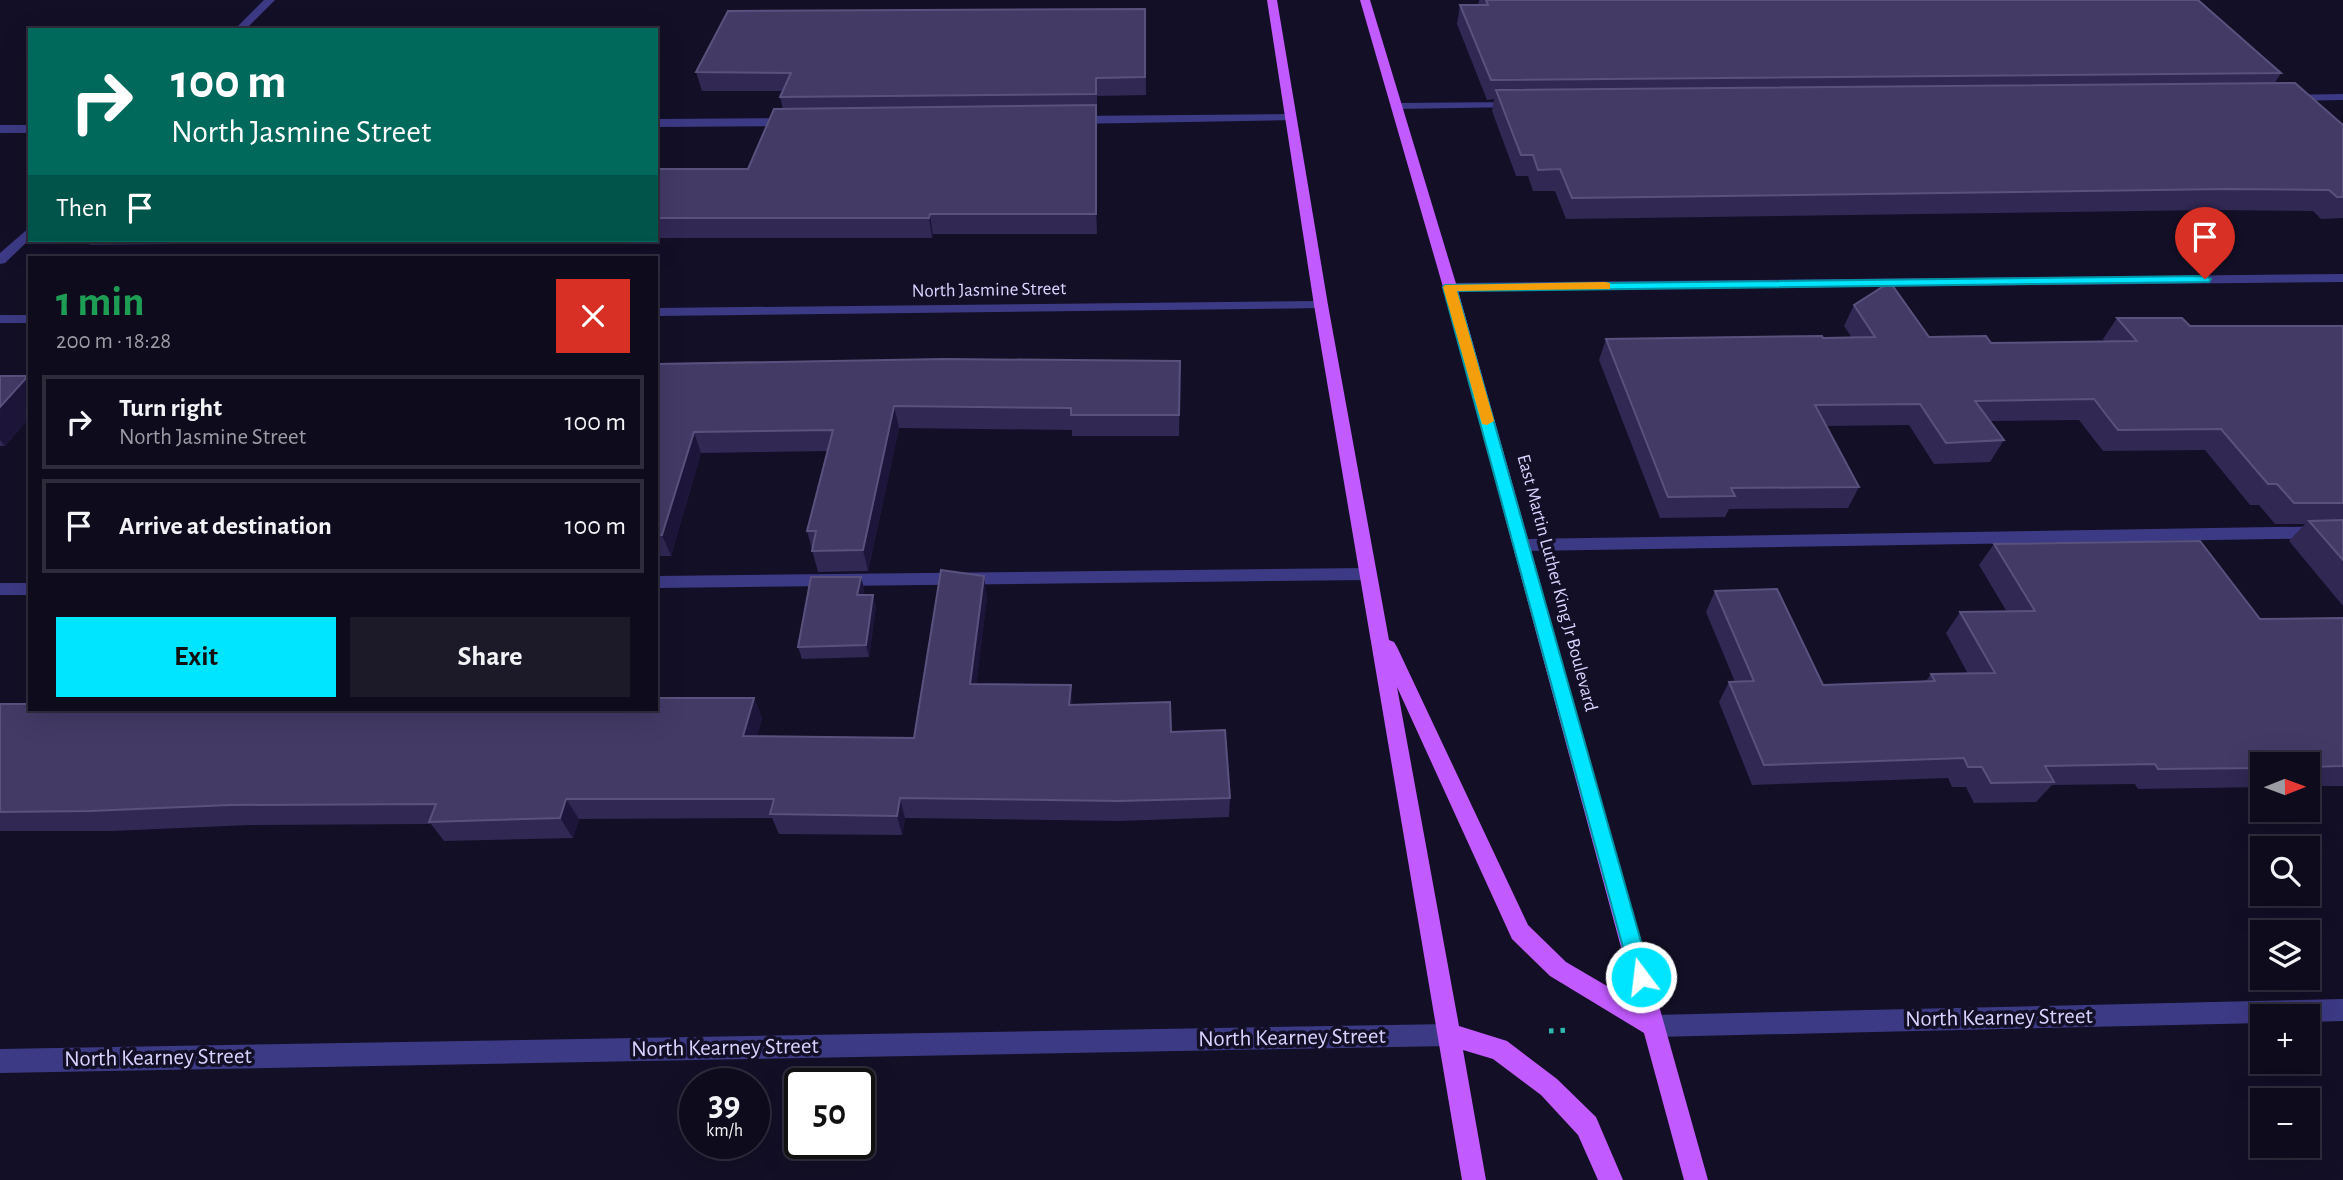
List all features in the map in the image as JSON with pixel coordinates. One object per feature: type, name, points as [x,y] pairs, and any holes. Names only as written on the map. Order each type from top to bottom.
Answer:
[{"type":"main road","points":[[1272,0],[1321,305],[1474,1180]]},
{"type":"main road","name":"East Martin Luther King Jr Boulevard","points":[[1365,0],[1450,287],[1696,1180]]},
{"type":"main road","points":[[1378,626],[1520,932],[1558,969],[1654,1026]]},
{"type":"main road","points":[[1450,1035],[1499,1049],[1549,1087],[1587,1126],[1611,1180]]},
{"type":"street","points":[[241,28],[270,0]]},
{"type":"street","points":[[2273,98],[2343,97]]},
{"type":"street","points":[[1396,106],[1533,104]]},
{"type":"street","points":[[1059,120],[1290,118]]},
{"type":"street","points":[[658,123],[809,122]]},
{"type":"street","points":[[0,129],[28,129]]},
{"type":"street","points":[[0,260],[28,233]]},
{"type":"street","points":[[1450,287],[2343,278]]},
{"type":"street","name":"North Jasmine Street","points":[[658,312],[1321,305]]},
{"type":"street","points":[[0,319],[28,319]]},
{"type":"street","points":[[1521,545],[2343,532]]},
{"type":"street","points":[[658,582],[1368,574]]},
{"type":"street","points":[[0,589],[28,589]]},
{"type":"street","name":"North Kearney Street","points":[[1654,1026],[2343,1010]]},
{"type":"street","name":"North Kearney Street","points":[[0,1061],[1450,1035]]},
{"type":"building","points":[[1486,0],[2198,0],[2281,73],[1491,80],[1460,5],[1488,5]]},
{"type":"building","points":[[1145,9],[1145,77],[1096,78],[1096,94],[780,97],[791,73],[696,72],[728,11]]},
{"type":"building","points":[[2295,83],[2343,125],[2343,197],[2337,197],[2329,190],[2227,189],[1572,198],[1560,169],[1538,170],[1533,155],[1521,155],[1496,90]]},
{"type":"building","points":[[1096,105],[1096,214],[930,214],[929,218],[658,218],[658,169],[748,169],[774,109]]},
{"type":"building","points":[[1890,282],[1929,337],[1986,336],[1991,343],[2137,341],[2117,318],[2182,318],[2190,326],[2343,326],[2343,503],[2294,503],[2277,484],[2268,484],[2221,429],[2118,430],[2094,399],[1975,401],[2004,440],[1946,443],[1920,404],[1815,405],[1859,487],[1731,488],[1735,496],[1668,497],[1606,339],[1875,337],[1854,305]]},
{"type":"building","points":[[944,359],[1180,361],[1179,415],[1071,415],[1071,408],[894,406],[863,550],[812,551],[816,531],[807,531],[833,430],[694,432],[662,535],[658,535],[658,364]]},
{"type":"building","points":[[0,376],[28,376],[0,407]]},
{"type":"building","points":[[2343,520],[2343,560],[2309,521]]},
{"type":"building","points":[[2200,541],[2260,619],[2343,618],[2343,766],[2320,767],[2320,752],[2250,752],[2250,768],[2158,769],[2155,764],[2045,766],[2054,782],[1991,783],[1982,767],[1968,767],[1964,758],[1764,765],[1729,682],[1754,681],[1715,591],[1777,589],[1823,685],[1935,681],[1931,674],[1995,673],[1960,612],[2035,611],[1994,544]]},
{"type":"building","points":[[941,570],[984,576],[970,684],[1071,685],[1069,705],[1170,702],[1171,732],[1225,730],[1230,798],[1119,801],[900,798],[897,816],[770,814],[774,799],[566,799],[560,818],[429,822],[436,804],[230,805],[0,812],[0,704],[28,704],[28,711],[658,711],[658,698],[754,698],[743,736],[914,738]]},
{"type":"building","points":[[811,577],[861,577],[857,595],[873,595],[866,645],[798,647]]},
{"type":"slow traffic","points":[[1487,421],[1450,287],[1605,286]]},
{"type":"route","points":[[1641,977],[1450,287],[2205,279]]}]
